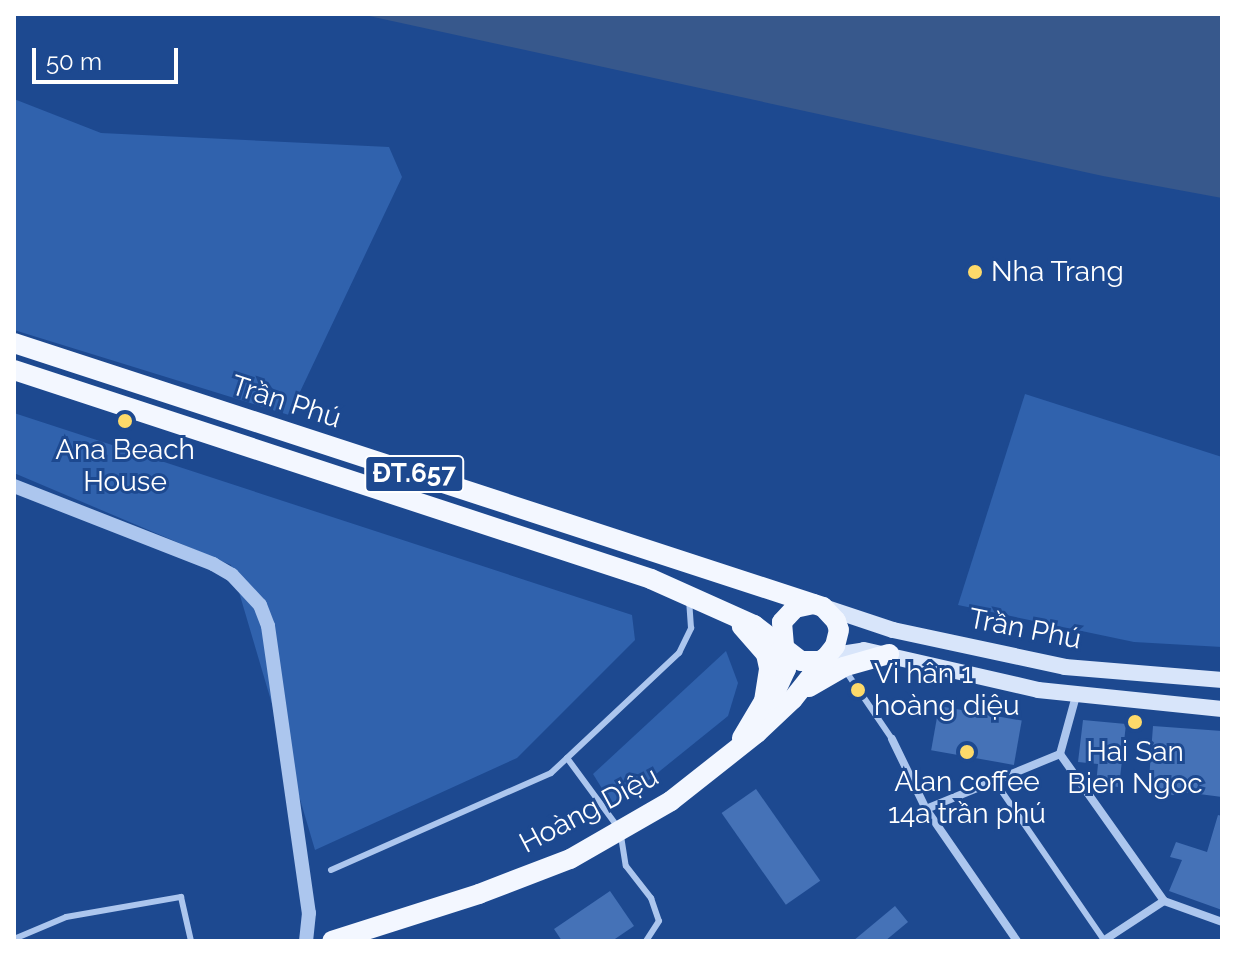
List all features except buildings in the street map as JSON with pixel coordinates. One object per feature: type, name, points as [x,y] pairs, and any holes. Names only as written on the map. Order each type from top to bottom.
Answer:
[{"type":"main road","name":"Trần Phú","points":[[14,343],[893,630],[1065,667],[1222,680]]},
{"type":"main road","name":"Trần Phú","points":[[14,370],[636,574],[769,634],[785,651]]},
{"type":"main road","points":[[723,759],[758,721],[778,688],[786,669],[780,632],[782,622],[795,608],[818,606],[836,621],[839,630],[836,661],[889,654]]},
{"type":"main road","points":[[727,613],[756,638],[769,668],[764,701],[740,740]]},
{"type":"main road","name":"ĐT.657","points":[[785,651],[792,657],[810,662],[836,661]]},
{"type":"main road","name":"Trần Phú","points":[[889,654],[995,682],[1076,696],[1222,709]]},
{"type":"main road","name":"Hoàng Diệu","points":[[332,941],[528,876],[621,832],[671,801],[836,661]]},
{"type":"street","points":[[14,486],[213,564],[238,581],[260,605],[268,626],[309,913],[306,941]]},
{"type":"street","points":[[1060,754],[1076,696]]},
{"type":"street","points":[[892,739],[926,809],[1017,941]]},
{"type":"street","points":[[926,809],[996,783],[1060,754]]},
{"type":"street","points":[[1060,754],[1164,901],[1222,922]]},
{"type":"street","points":[[1104,941],[1164,901]]},
{"type":"lane","points":[[331,870],[551,773],[679,653],[691,628],[692,607],[686,595]]},
{"type":"lane","points":[[836,661],[892,739]]},
{"type":"lane","points":[[567,758],[621,832],[626,866],[651,898],[659,921],[646,941]]},
{"type":"lane","points":[[996,783],[1104,941]]},
{"type":"lane","points":[[14,939],[66,917],[181,897],[191,941]]},
{"type":"shaded area","points":[[360,14],[1222,14],[1222,198],[1103,176]]},
{"type":"shaded area","points":[[14,99],[101,133],[389,147],[402,177],[289,415],[14,330]]},
{"type":"shaded area","points":[[1025,394],[1222,457],[1222,647],[1134,642],[958,605]]},
{"type":"shaded area","points":[[14,413],[632,615],[635,640],[517,758],[315,850],[231,565],[14,473]]},
{"type":"shaded area","points":[[726,651],[738,683],[728,716],[614,808],[593,774]]},
{"type":"place","name":"Nha Trang","points":[[975,272]]},
{"type":"place","name":"Ana Beach House","points":[[125,421]]},
{"type":"place","name":"Vi hân 1 hoàng diệu","points":[[858,690]]},
{"type":"place","name":"Hai San Bien Ngoc","points":[[1135,722]]},
{"type":"place","name":"Alan coffee 14a trần phú","points":[[967,752]]}]
